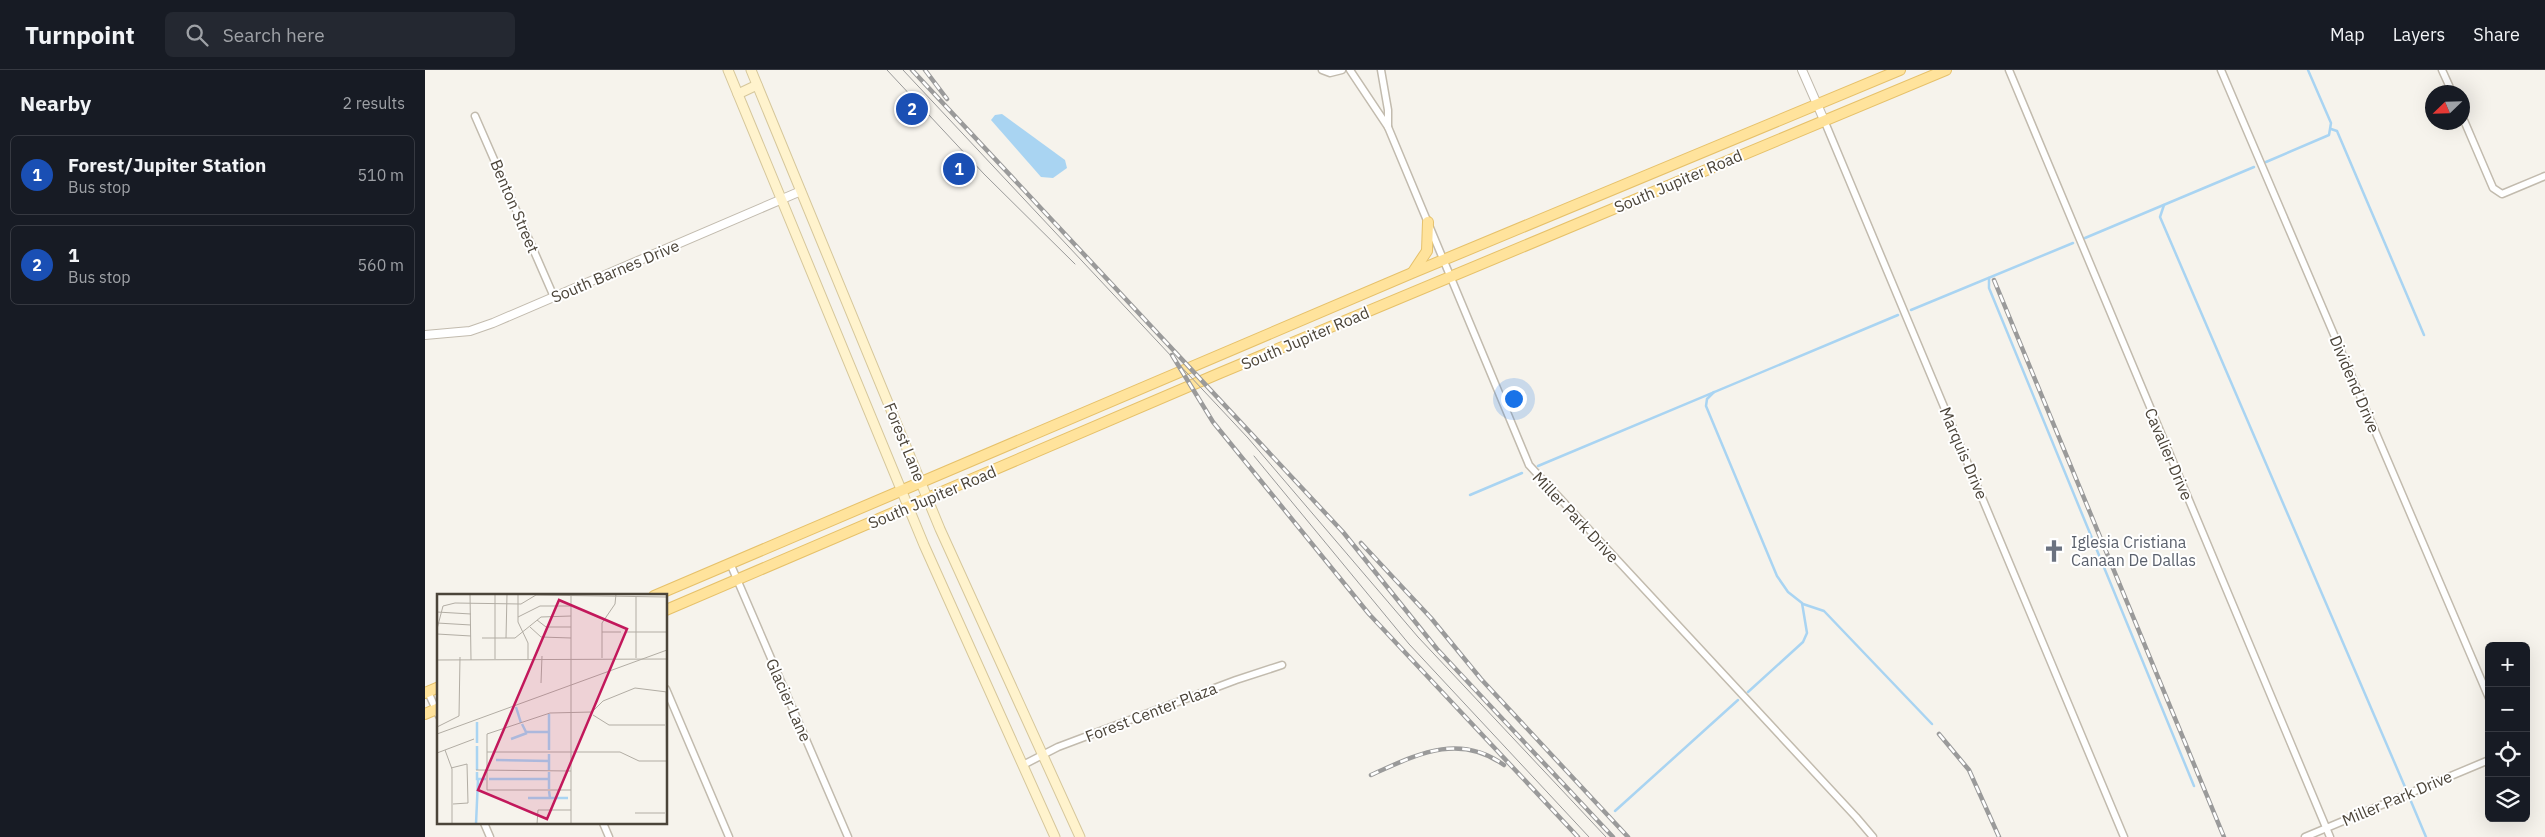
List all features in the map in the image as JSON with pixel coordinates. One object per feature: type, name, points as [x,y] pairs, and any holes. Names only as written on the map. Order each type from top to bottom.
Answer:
[{"type":"main road","name":"Forest Lane","points":[[728,70],[909,507],[1055,837]]},
{"type":"main road","name":"Forest Lane","points":[[751,70],[928,499],[1080,837]]},
{"type":"main road","name":"South Jupiter Road","points":[[659,594],[1413,272],[1900,70]]},
{"type":"main road","name":"South Jupiter Road","points":[[667,610],[1451,276],[1946,70]]},
{"type":"main road","points":[[738,94],[757,85]]},
{"type":"main road","points":[[1630,183],[1636,198]]},
{"type":"main road","points":[[1413,272],[1427,251],[1428,222]]},
{"type":"main road","points":[[1295,323],[1302,339]]},
{"type":"main road","points":[[1076,416],[1083,432]]},
{"type":"street","points":[[1322,70],[1330,73],[1342,70]]},
{"type":"street","points":[[1350,70],[1387,127]]},
{"type":"street","points":[[1381,70],[1388,110],[1387,127]]},
{"type":"street","name":"Marquis Drive","points":[[1802,70],[2124,837]]},
{"type":"street","name":"Cavalier Drive","points":[[2009,70],[2330,837]]},
{"type":"street","name":"Dividend Drive","points":[[2221,70],[2485,689]]},
{"type":"street","points":[[2442,70],[2449,85]]},
{"type":"street","name":"Benton Street","points":[[475,116],[553,297]]},
{"type":"street","name":"Miller Park Drive","points":[[1387,127],[1529,466],[1857,817],[1873,837]]},
{"type":"street","points":[[2468,130],[2493,188],[2502,194],[2545,176]]},
{"type":"street","name":"South Barnes Drive","points":[[425,335],[470,331],[801,191]]},
{"type":"street","name":"Glacier Lane","points":[[730,563],[847,837]]},
{"type":"street","name":"Forest Center Plaza","points":[[1023,765],[1043,754],[1236,680],[1282,665]]},
{"type":"street","points":[[667,691],[729,837]]},
{"type":"street","points":[[427,692],[437,709]]},
{"type":"street","name":"Miller Park Drive","points":[[2305,837],[2485,762]]},
{"type":"street","points":[[484,824],[490,837]]},
{"type":"street","points":[[603,824],[609,837]]},
{"type":"water","points":[[1002,114],[1065,160],[1067,168],[1053,178],[1041,177],[991,120],[995,115]]},
{"type":"waterway","points":[[2266,162],[2329,135],[2331,123],[2308,70]]},
{"type":"waterway","points":[[2331,129],[2337,131],[2424,335]]},
{"type":"waterway","points":[[2085,238],[2254,167]]},
{"type":"waterway","points":[[2164,205],[2160,217],[2405,787]]},
{"type":"waterway","points":[[1911,310],[2073,243]]},
{"type":"waterway","points":[[1989,278],[1989,288],[2194,786]]},
{"type":"waterway","points":[[1538,466],[1898,315]]},
{"type":"waterway","points":[[1714,392],[1707,399],[1706,406],[1777,576],[1788,592],[1802,603],[1807,633],[1803,642],[1748,692]]},
{"type":"waterway","points":[[1470,495],[1522,473]]},
{"type":"waterway","points":[[1803,604],[1824,611],[1932,724]]},
{"type":"waterway","points":[[1615,811],[1738,700]]},
{"type":"waterway","points":[[2410,799],[2426,837]]},
{"type":"tram line","points":[[887,70],[984,174],[1075,264]]},
{"type":"tram line","points":[[903,70],[1248,438],[1418,637],[1606,837]]},
{"type":"tram line","points":[[1254,456],[1409,644],[1589,837]]},
{"type":"railway","points":[[912,70],[1343,532],[1437,649],[1613,837]]},
{"type":"railway","points":[[925,70],[947,99]]},
{"type":"railway","points":[[1994,280],[2224,837]]},
{"type":"railway","points":[[1172,355],[1213,422],[1369,614],[1578,837]]},
{"type":"railway","points":[[1361,543],[1431,618],[1481,679],[1628,837]]},
{"type":"railway","points":[[1939,734],[1969,770],[1999,837]]},
{"type":"railway","points":[[1371,775],[1421,754],[1454,748],[1487,755],[1504,765]]},
{"type":"place","name":"1","points":[[912,109]]},
{"type":"place","name":"Forest/Jupiter Station","points":[[959,169]]},
{"type":"place","name":"Iglesia Cristiana Canaan De Dallas","points":[[2054,551]]}]
